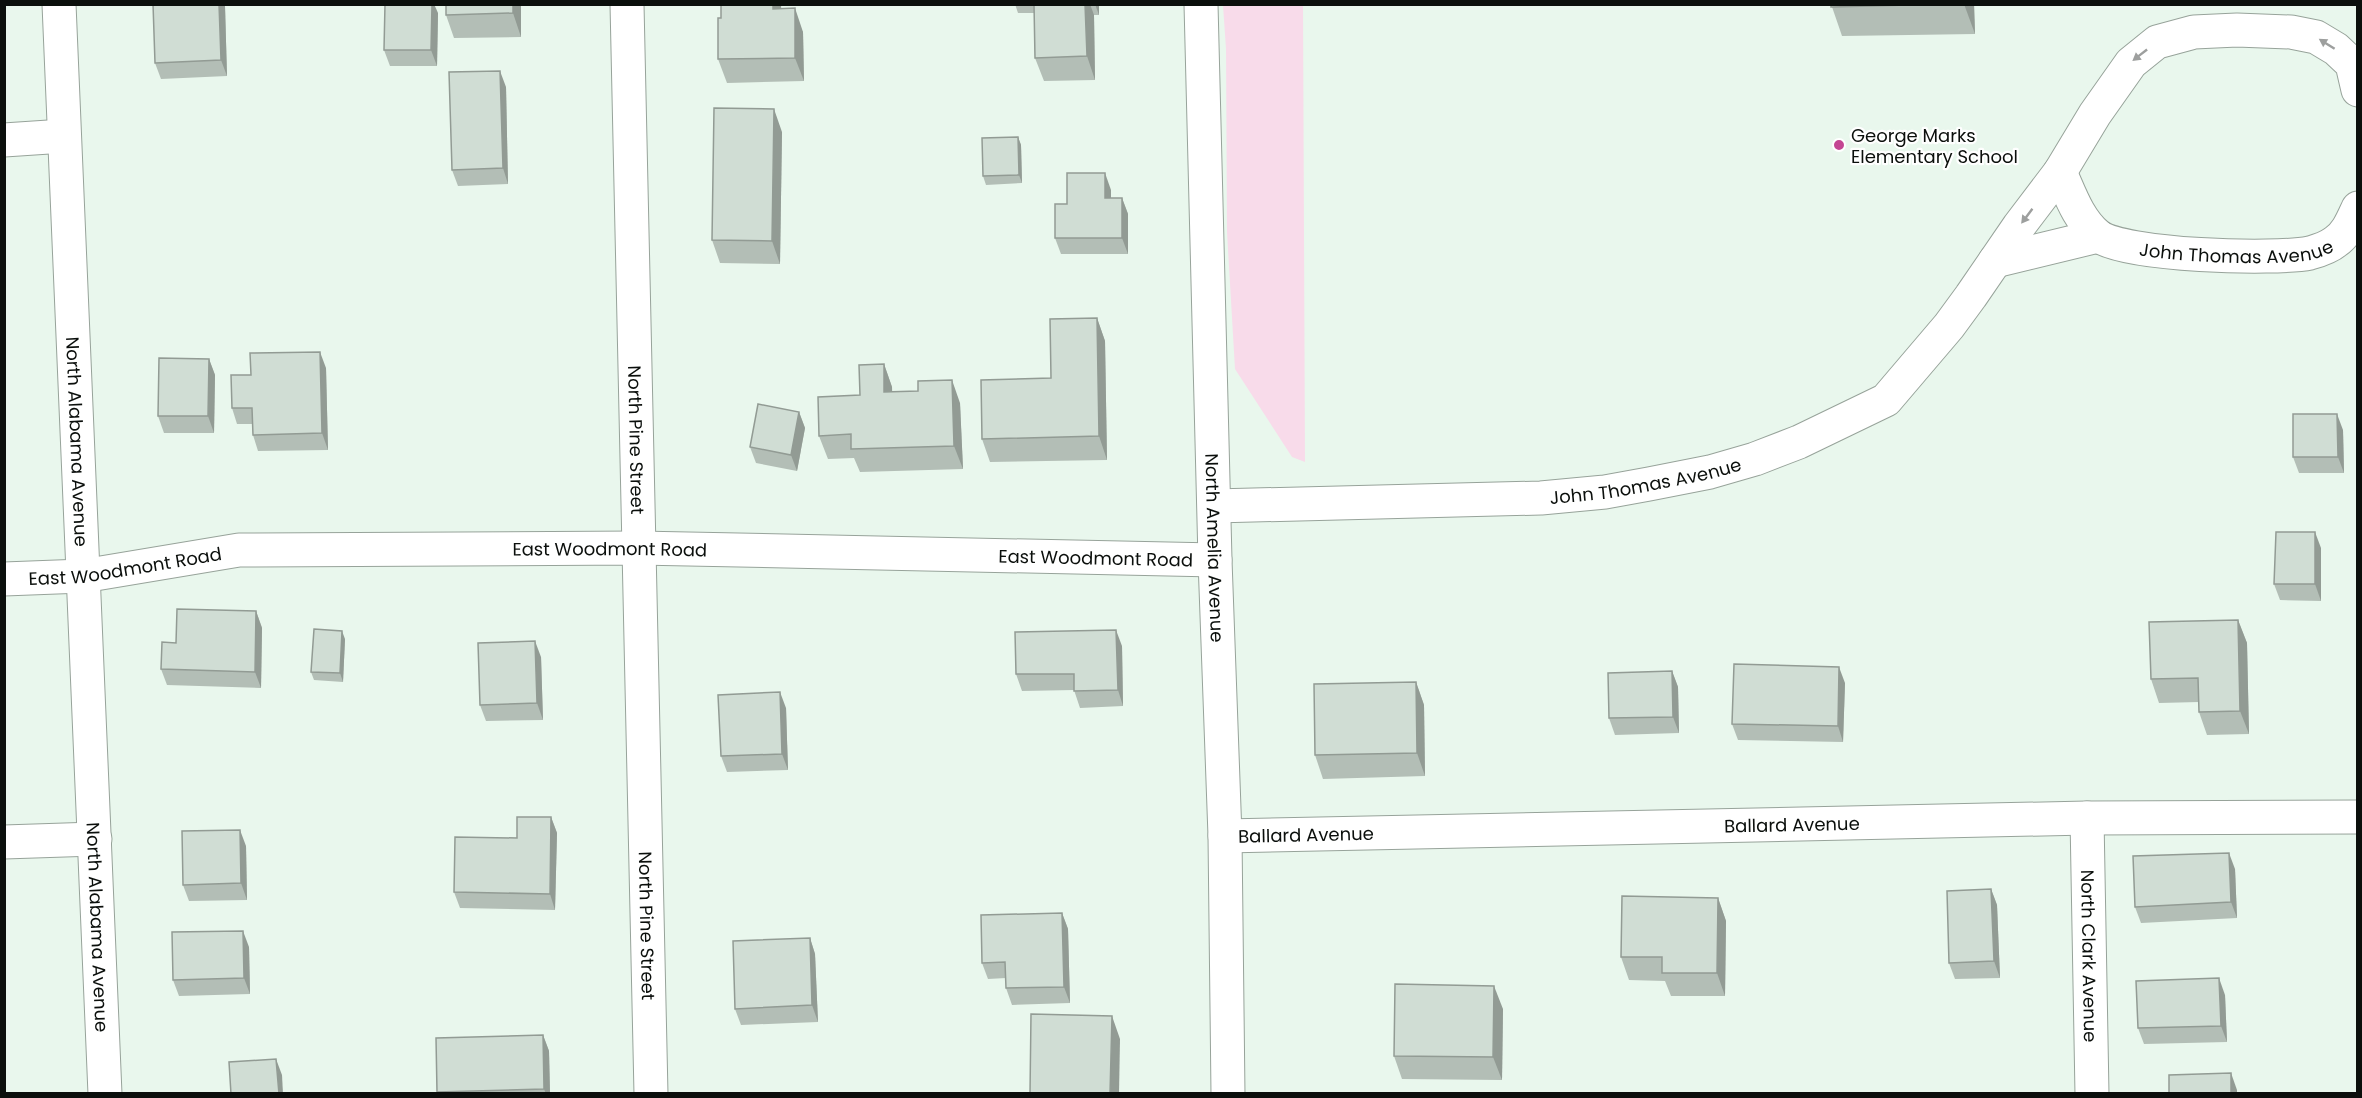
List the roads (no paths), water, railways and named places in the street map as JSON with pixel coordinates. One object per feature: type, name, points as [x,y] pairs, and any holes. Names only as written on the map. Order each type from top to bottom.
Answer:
[{"type":"street","name":"North Alabama Avenue","points":[[59,4],[105,1094]]},
{"type":"street","name":"North Pine Street","points":[[627,4],[651,1094]]},
{"type":"street","name":"North Amelia Avenue","points":[[1201,4],[1215,560],[1225,836],[1228,1094]]},
{"type":"street","name":"John Thomas Avenue","points":[[1215,506],[1541,498],[1605,492],[1649,484],[1710,472],[1755,459],[1799,442],[1886,400],[1949,326],[2060,172],[2095,114],[2130,63],[2157,42],[2194,32],[2237,30],[2291,32],[2316,37],[2336,49],[2352,64],[2358,90]]},
{"type":"street","points":[[4,140],[64,136]]},
{"type":"street","name":"John Thomas Avenue","points":[[2060,172],[2080,215],[2098,236],[2123,247],[2178,254],[2310,253],[2335,243],[2350,226],[2358,208]]},
{"type":"street","points":[[1995,261],[2098,236]]},
{"type":"street","name":"East Woodmont Road","points":[[4,579],[83,576],[239,550],[638,548],[1215,560]]},
{"type":"street","name":"Ballard Avenue","points":[[1225,836],[2087,818],[2358,817]]},
{"type":"street","name":"North Clark Avenue","points":[[2087,818],[2092,1094]]},
{"type":"street","points":[[4,842],[95,839]]},
{"type":"place","name":"George Marks Elementary School","points":[[1839,145]]}]
